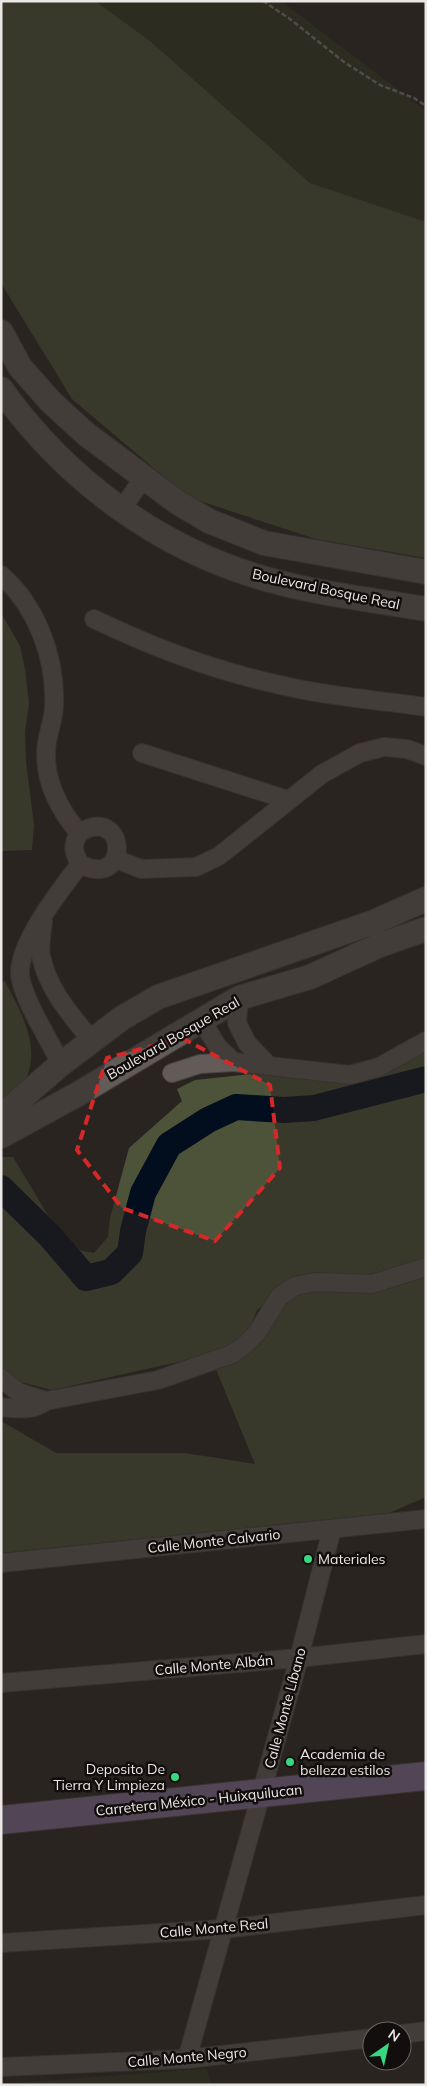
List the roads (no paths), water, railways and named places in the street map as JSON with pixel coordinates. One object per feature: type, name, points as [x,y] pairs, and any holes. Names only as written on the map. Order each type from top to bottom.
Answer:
[{"type":"main road","name":"Carretera México - Huixquilucan","points":[[1,1820],[426,1776]]},
{"type":"street","points":[[1,332],[20,367],[51,402],[86,434],[177,502],[209,521],[242,536],[286,548],[426,572]]},
{"type":"street","name":"Boulevard Bosque Real","points":[[1,389],[26,424],[63,462],[122,509],[182,547],[266,579],[426,609]]},
{"type":"street","points":[[122,509],[144,477]]},
{"type":"street","points":[[1,575],[10,583],[37,624],[52,664],[54,706],[47,744],[49,782],[65,816],[79,833]]},
{"type":"street","points":[[94,619],[152,646],[275,684],[347,698],[426,707]]},
{"type":"street","points":[[116,859],[141,869],[196,868],[219,856],[255,830],[288,800],[322,774],[360,753],[384,747],[407,749],[426,756]]},
{"type":"street","points":[[142,754],[288,800]]},
{"type":"street","points":[[90,826],[96,826],[103,827],[114,834],[119,846],[116,859],[106,869],[92,870],[80,864],[74,854],[74,843],[79,833],[90,826]]},
{"type":"street","points":[[61,1064],[26,993],[20,973],[27,947],[43,913],[80,864]]},
{"type":"street","name":"Boulevard Bosque Real","points":[[1,1116],[61,1064],[122,1018],[158,997],[374,922],[426,899]]},
{"type":"street","points":[[43,913],[41,955],[56,993],[64,1007],[92,1041]]},
{"type":"street","points":[[374,922],[380,945]]},
{"type":"street","name":"Boulevard Bosque Real","points":[[1,1136],[78,1094],[239,998],[310,977],[380,945],[426,929]]},
{"type":"street","points":[[33,1007],[56,993]]},
{"type":"street","points":[[239,998],[237,1022],[247,1043],[268,1065]]},
{"type":"street","points":[[201,1020],[218,1047],[234,1062]]},
{"type":"street","points":[[172,1072],[200,1064],[234,1062],[350,1075],[379,1067],[426,1041]]},
{"type":"street","points":[[1,1378],[18,1392],[46,1400],[158,1380],[232,1354],[257,1333],[278,1297],[295,1286],[316,1282],[372,1284],[426,1267]]},
{"type":"street","points":[[1,1407],[20,1410],[38,1407],[46,1400]]},
{"type":"street","name":"Calle Monte Calvario","points":[[1,1563],[426,1519]]},
{"type":"street","name":"Calle Monte Líbano","points":[[187,2059],[262,1794],[332,1529]]},
{"type":"street","name":"Calle Monte Albán","points":[[1,1683],[299,1658],[426,1644]]},
{"type":"street","name":"Calle Monte Real","points":[[1,1943],[224,1929],[426,1905]]},
{"type":"street","points":[[412,2033],[426,2031]]},
{"type":"street","name":"Calle Monte Negro","points":[[1,2067],[187,2059],[362,2039]]},
{"type":"waterway","points":[[1,1188],[50,1236],[86,1278],[111,1272],[130,1253],[133,1231],[143,1193],[169,1145],[208,1120],[236,1107],[284,1110],[314,1108],[426,1079]]},
{"type":"place","name":"Materiales","points":[[308,1559]]},
{"type":"place","name":"Academia de belleza estilos","points":[[290,1762]]},
{"type":"place","name":"Deposito De Tierra Y Limpieza","points":[[175,1777]]}]
